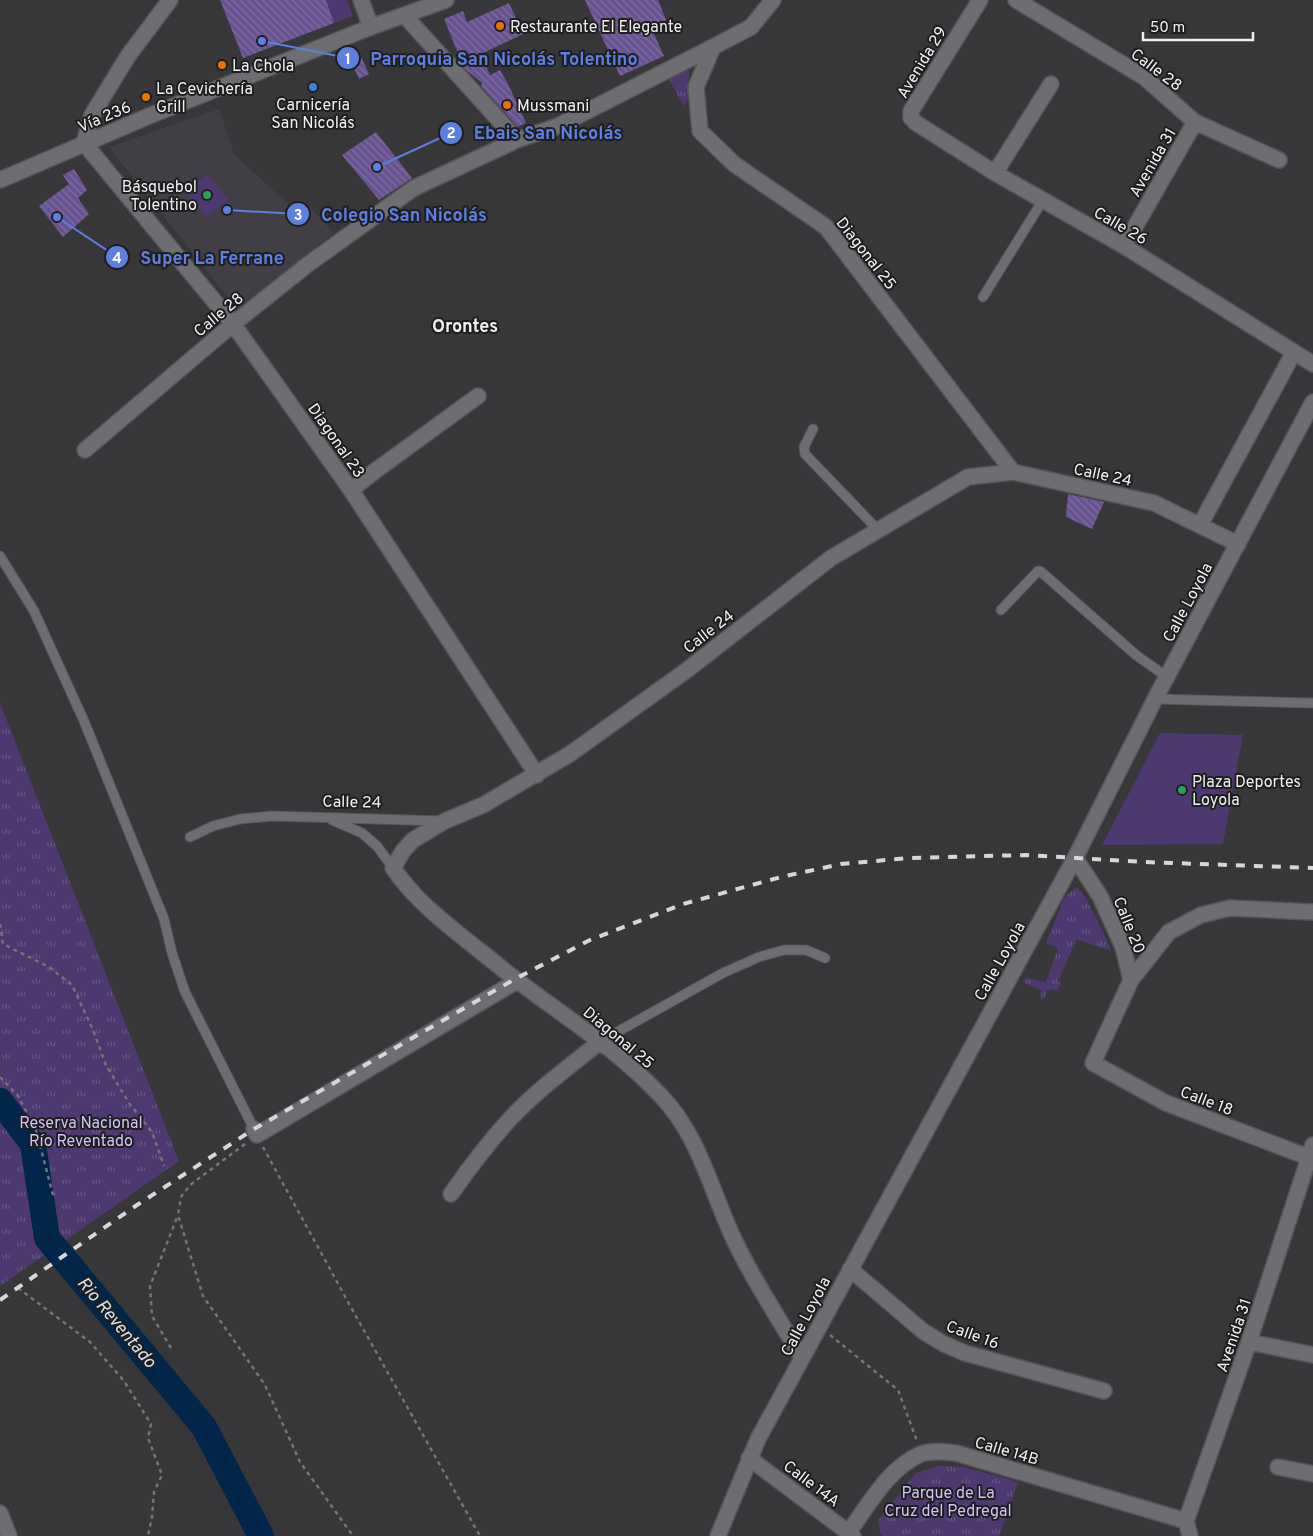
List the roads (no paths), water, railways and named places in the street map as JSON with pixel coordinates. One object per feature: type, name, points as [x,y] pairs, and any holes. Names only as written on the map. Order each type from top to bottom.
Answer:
[{"type":"street","points":[[84,143],[92,115],[128,56],[170,0]]},
{"type":"street","points":[[361,0],[372,27]]},
{"type":"street","name":"Vía 236","points":[[0,180],[84,143],[372,27],[446,0]]},
{"type":"street","name":"Calle 28","points":[[84,450],[233,324],[307,265],[414,188],[517,140],[558,126],[713,47],[751,27],[773,0]]},
{"type":"street","name":"Avenida 29","points":[[911,118],[910,111],[980,0]]},
{"type":"street","name":"Calle 28","points":[[1016,0],[1144,77],[1195,122],[1279,160]]},
{"type":"street","points":[[405,16],[517,140]]},
{"type":"street","name":"Diagonal 25","points":[[713,47],[696,87],[700,131],[734,164],[826,227],[1012,472]]},
{"type":"street","points":[[995,173],[1050,84]]},
{"type":"street","name":"Calle 26","points":[[911,118],[995,173],[1124,246],[1313,364]]},
{"type":"street","name":"Avenida 31","points":[[1124,246],[1195,122]]},
{"type":"street","name":"Diagonal 23","points":[[84,143],[233,324],[351,490],[537,775]]},
{"type":"street","points":[[1200,525],[1294,352]]},
{"type":"street","points":[[351,490],[478,396]]},
{"type":"street","name":"Calle Loyola","points":[[718,1536],[749,1458],[1075,858],[1166,677],[1313,402]]},
{"type":"street","name":"Calle 24","points":[[445,821],[483,805],[570,754],[687,670],[831,558],[968,477],[1012,472],[1154,503],[1238,544]]},
{"type":"street","points":[[393,868],[403,850],[414,840],[445,821]]},
{"type":"street","name":"Calle 20","points":[[1075,858],[1100,896],[1123,947],[1131,980]]},
{"type":"street","name":"Diagonal 25","points":[[393,868],[441,921],[517,981],[600,1042],[660,1094],[676,1112],[691,1137],[732,1234],[748,1266],[802,1358]]},
{"type":"street","name":"Calle 20","points":[[1131,980],[1169,932],[1201,915],[1230,908],[1313,912]]},
{"type":"street","name":"Calle 18","points":[[1131,980],[1093,1063],[1166,1103],[1312,1154]]},
{"type":"street","points":[[255,1132],[517,981]]},
{"type":"street","points":[[450,1194],[479,1153],[511,1118],[600,1042]]},
{"type":"street","name":"Avenida 31","points":[[1186,1521],[1250,1342],[1312,1154]]},
{"type":"street","name":"Calle 16","points":[[850,1269],[924,1332],[944,1344],[965,1353],[1104,1391]]},
{"type":"street","points":[[1250,1342],[1313,1355]]},
{"type":"street","name":"Calle 14B","points":[[850,1534],[887,1480],[904,1465],[922,1454],[941,1452],[956,1453],[1186,1521]]},
{"type":"street","name":"Calle 14A","points":[[749,1458],[850,1534]]},
{"type":"street","points":[[1278,1467],[1313,1474]]},
{"type":"street","points":[[0,1513],[9,1536]]},
{"type":"street","points":[[1186,1521],[1190,1536]]},
{"type":"lane","points":[[983,297],[1043,200]]},
{"type":"lane","points":[[813,429],[804,447],[805,454],[878,530]]},
{"type":"lane","points":[[0,556],[34,610],[80,712],[164,919],[184,992],[255,1132]]},
{"type":"lane","points":[[1001,610],[1040,572],[1136,655],[1166,677]]},
{"type":"lane","points":[[1155,699],[1313,703]]},
{"type":"lane","name":"Calle 24","points":[[190,837],[213,826],[240,819],[272,816],[445,821]]},
{"type":"lane","name":"Diagonal 25","points":[[327,818],[362,833],[377,846],[393,868]]},
{"type":"lane","points":[[600,1042],[723,973],[758,957],[784,950],[806,950],[825,958]]},
{"type":"waterway","name":"Rio Reventado","points":[[0,1101],[33,1144],[47,1238],[204,1427],[261,1536]]},
{"type":"railway","points":[[0,1300],[137,1205],[254,1129],[515,979],[590,940],[683,904],[781,877],[841,864],[909,858],[1026,855],[1144,862],[1313,868]]},
{"type":"place","name":"Restaurante El Elegante","points":[[500,26]]},
{"type":"place","name":"Parroquia San Nicolás Tolentino","points":[[262,41]]},
{"type":"place","name":"La Chola","points":[[222,65]]},
{"type":"place","name":"Carnicería San Nicolás","points":[[313,87]]},
{"type":"place","name":"La Cevichería Grill","points":[[146,97]]},
{"type":"place","name":"Mussmani","points":[[507,105]]},
{"type":"place","name":"Ebais San Nicolás","points":[[377,167]]},
{"type":"place","name":"Básquebol Tolentino","points":[[207,195]]},
{"type":"place","name":"Colegio San Nicolás","points":[[227,210]]},
{"type":"place","name":"Super La Ferrane","points":[[57,217]]},
{"type":"place","name":"Plaza Deportes Loyola","points":[[1182,790]]},
{"type":"district","name":"Orontes","points":[[465,326]]},
{"type":"park label","name":"Reserva Nacional Río Reventado","points":[[81,1131]]},
{"type":"park label","name":"Parque de La Cruz del Pedregal","points":[[948,1501]]}]
